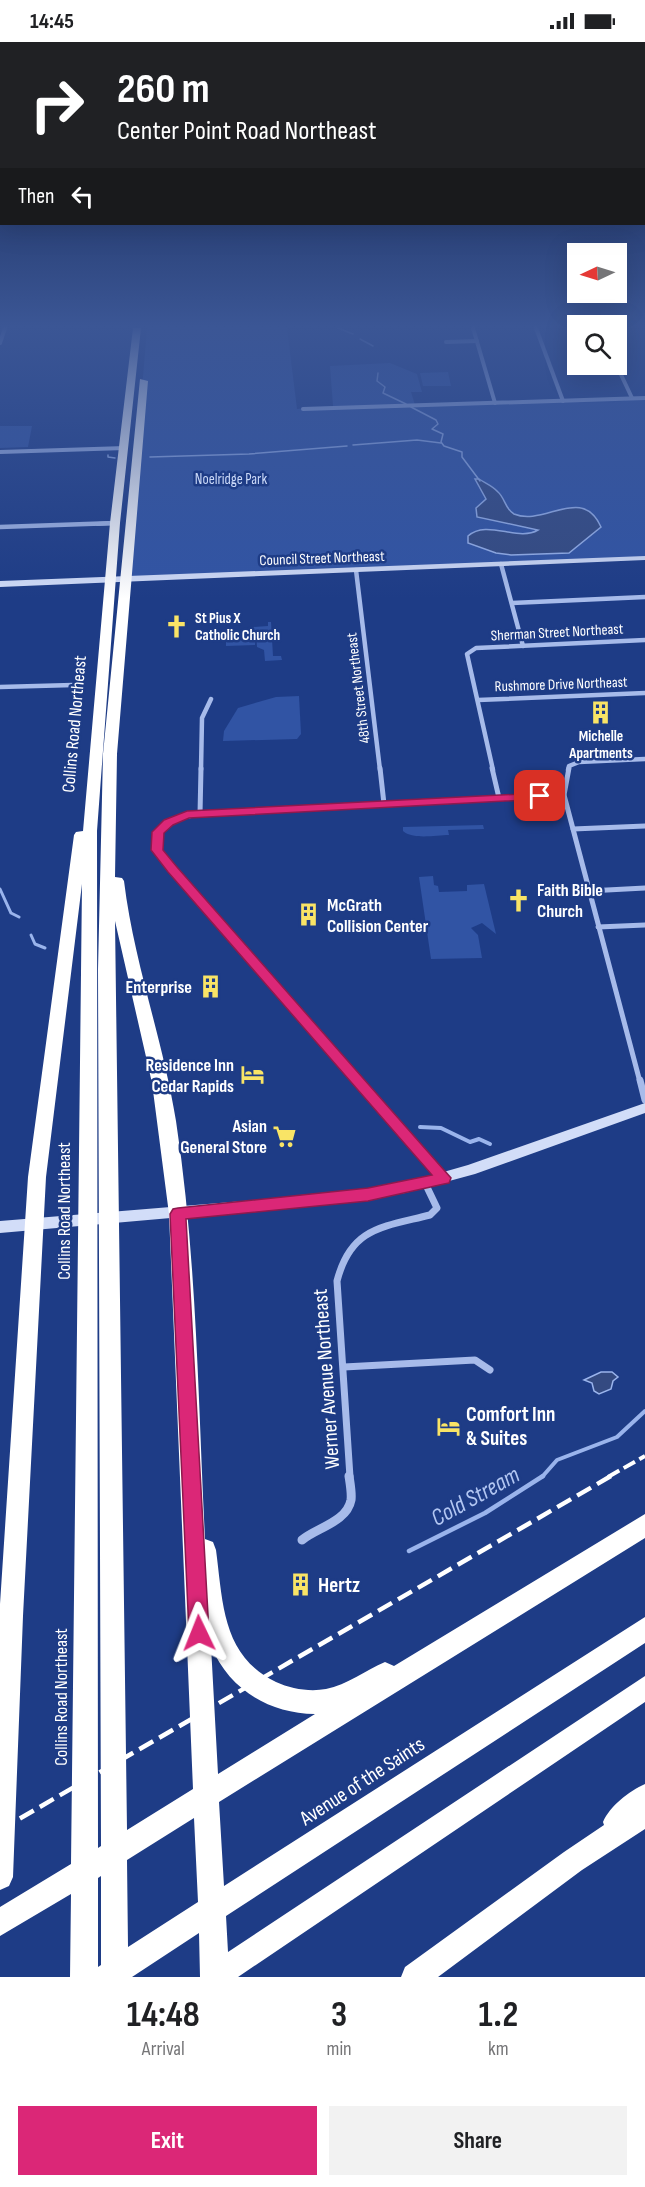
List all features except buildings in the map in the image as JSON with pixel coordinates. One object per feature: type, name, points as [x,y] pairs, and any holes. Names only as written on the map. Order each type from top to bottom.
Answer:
[{"type":"highway","name":"Collins Road Northeast","points":[[84,1977],[85,1678],[99,1262],[108,1191],[106,969],[110,754],[118,580],[115,523],[128,418]]},
{"type":"highway","name":"Collins Road Northeast","points":[[115,1977],[112,1664],[99,1262],[88,1192],[92,790],[118,580],[134,492],[140,418]]},
{"type":"highway","name":"Collins Road Northeast","points":[[125,448],[131,450],[129,482],[134,492]]},
{"type":"highway","points":[[110,754],[113,833],[121,916],[127,949],[157,1064],[172,1157],[178,1214],[190,1440],[213,1606],[206,1762],[214,1977]]},
{"type":"highway","points":[[0,1877],[10,1616],[37,1177],[83,817],[92,790]]},
{"type":"highway","points":[[0,1922],[207,1797],[448,1645],[645,1525]]},
{"type":"highway","name":"Avenue of the Saints","points":[[106,1977],[645,1629]]},
{"type":"highway","points":[[210,1649],[229,1660],[248,1681],[270,1693],[295,1700],[329,1701],[448,1645]]},
{"type":"highway","points":[[214,1977],[645,1688]]},
{"type":"highway","points":[[573,1861],[645,1797]]},
{"type":"highway","points":[[415,1977],[573,1861],[645,1814]]},
{"type":"street","points":[[0,452],[125,448]]},
{"type":"street","points":[[0,527],[115,523]]},
{"type":"street","name":"Council Street Northeast","points":[[0,584],[645,558]]},
{"type":"street","points":[[501,564],[523,646]]},
{"type":"street","name":"48th Street Northeast","points":[[356,570],[384,804]]},
{"type":"street","points":[[512,603],[645,597]]},
{"type":"street","name":"Sherman Street Northeast","points":[[478,700],[467,654],[471,650],[645,640]]},
{"type":"street","points":[[0,687],[73,685]]},
{"type":"street","name":"Rushmore Drive Northeast","points":[[478,700],[645,693]]},
{"type":"street","points":[[200,814],[202,718],[211,699]]},
{"type":"street","points":[[478,700],[499,798]]},
{"type":"street","points":[[645,759],[579,762],[570,766],[567,772],[564,795],[645,1100]]},
{"type":"street","points":[[444,1178],[157,850],[158,832],[169,822],[187,815],[564,795]]},
{"type":"street","points":[[573,829],[645,825]]},
{"type":"street","points":[[588,891],[645,888]]},
{"type":"street","points":[[598,927],[645,925]]},
{"type":"street","points":[[0,1227],[178,1214],[331,1199],[425,1183],[645,1108]]},
{"type":"street","name":"Werner Avenue Northeast","points":[[302,1540],[307,1534],[344,1514],[351,1500],[337,1281],[339,1266],[346,1251],[372,1230],[430,1215],[437,1208],[425,1183]]},
{"type":"street","points":[[344,1367],[475,1360],[490,1370]]},
{"type":"green space","name":"Noelridge Park","points":[[140,418],[645,418],[645,558],[124,580]]},
{"type":"green space","points":[[0,426],[32,426],[28,447],[0,448]]},
{"type":"green space","points":[[268,622],[271,622],[273,656],[281,656],[282,660],[265,661],[264,650],[257,647],[256,632],[255,645],[226,646],[226,633],[253,633],[253,627],[268,626]]},
{"type":"green space","points":[[299,696],[301,734],[297,739],[223,741],[224,731],[238,708],[276,697]]},
{"type":"green space","points":[[483,825],[484,829],[448,830],[449,835],[419,836],[403,831],[403,827]]},
{"type":"green space","points":[[433,876],[434,885],[438,886],[439,892],[467,891],[467,885],[484,884],[496,934],[482,923],[471,928],[478,935],[482,958],[431,959],[419,877]]},
{"type":"shaded area","points":[[475,479],[479,479],[496,490],[514,514],[526,517],[573,507],[584,509],[593,515],[601,527],[569,553],[511,555],[496,553],[468,543],[468,536],[476,531],[493,530],[521,534],[538,530],[477,517],[476,508],[486,499]]},
{"type":"shaded area","points":[[601,1372],[612,1372],[618,1377],[613,1381],[611,1389],[599,1394],[594,1391],[592,1383],[584,1380]]},
{"type":"waterway","points":[[433,418],[438,424],[432,429],[443,434],[441,442],[444,446],[462,452],[462,457],[480,481]]},
{"type":"waterway","points":[[353,445],[417,440],[441,443]]},
{"type":"waterway","points":[[150,457],[249,454],[347,446]]},
{"type":"waterway","points":[[108,455],[108,457],[115,458]]},
{"type":"waterway","points":[[0,889],[11,913],[19,917]]},
{"type":"waterway","points":[[31,935],[35,944],[45,948]]},
{"type":"waterway","points":[[420,1127],[441,1128],[470,1142],[479,1139],[490,1144]]},
{"type":"waterway","name":"Cold Stream","points":[[543,1476],[557,1460],[617,1437],[645,1411]]},
{"type":"waterway","name":"Cold Stream","points":[[409,1551],[485,1513],[543,1476]]},
{"type":"railway","points":[[608,1477],[645,1456]]},
{"type":"railway","points":[[0,1830],[611,1476]]},
{"type":"place","name":"St Pius X Catholic Church","points":[[177,627]]},
{"type":"place","name":"Michelle Apartments","points":[[601,712]]},
{"type":"place","name":"Faith Bible Church","points":[[519,900]]},
{"type":"place","name":"McGrath Collision Center","points":[[309,915]]},
{"type":"place","name":"Enterprise","points":[[210,987]]},
{"type":"place","name":"Residence Inn Cedar Rapids","points":[[252,1075]]},
{"type":"place","name":"Asian General Store","points":[[285,1136]]},
{"type":"place","name":"Comfort Inn & Suites","points":[[448,1426]]},
{"type":"place","name":"Hertz","points":[[300,1585]]},
{"type":"route","points":[[199,1633],[178,1214],[368,1195],[444,1178],[157,850],[158,832],[169,822],[187,815],[540,796]]}]
